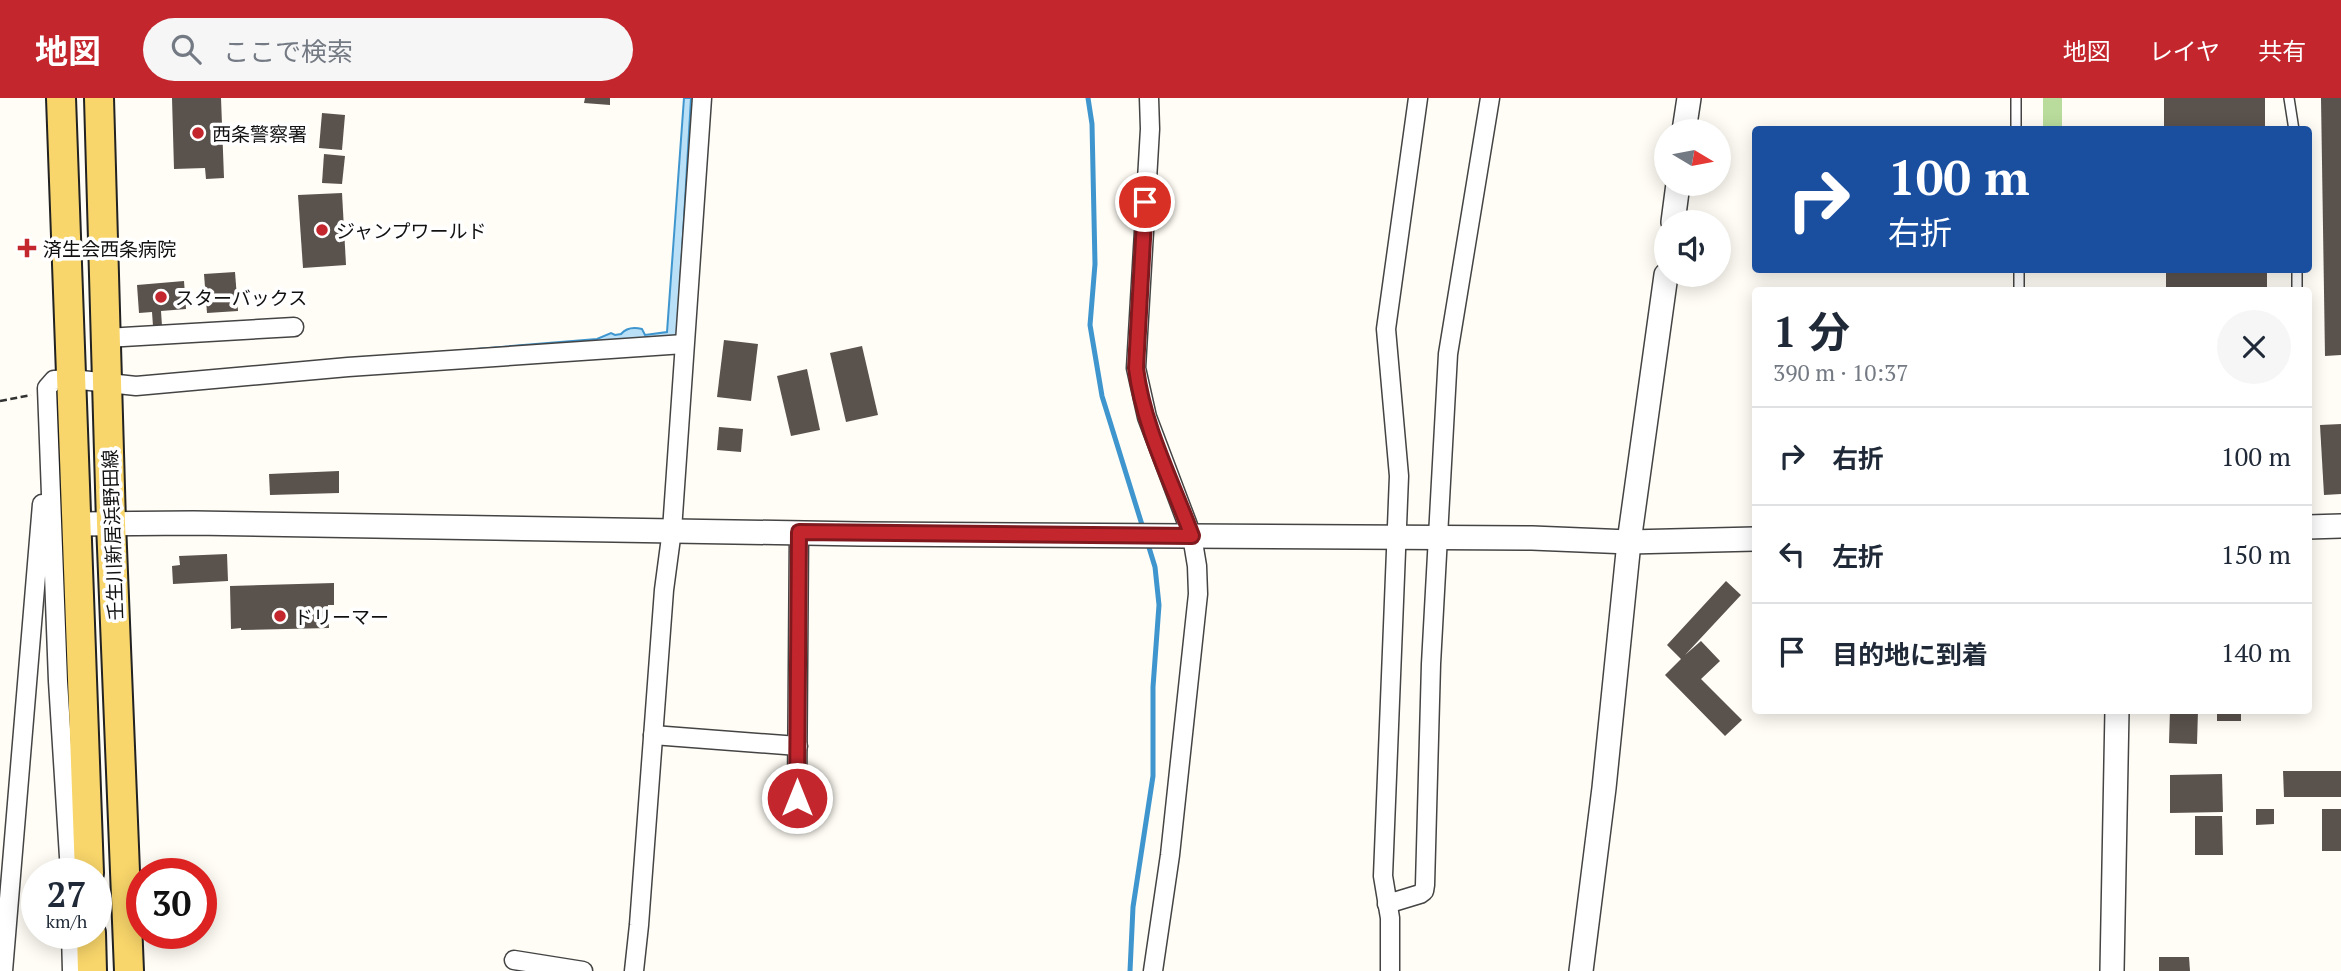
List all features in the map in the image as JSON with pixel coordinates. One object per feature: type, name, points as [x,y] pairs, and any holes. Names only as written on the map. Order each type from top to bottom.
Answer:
[{"type":"main road","name":"壬生川新居浜野田線","points":[[61,98],[60,385],[78,524],[89,858]]},
{"type":"main road","name":"壬生川新居浜野田線","points":[[99,98],[111,523],[129,971]]},
{"type":"main road","points":[[91,949],[92,971]]},
{"type":"street","points":[[634,971],[671,530],[701,143],[702,98]]},
{"type":"street","points":[[1149,98],[1150,128],[1136,368],[1147,417],[1192,536],[1197,566],[1195,623],[1170,855],[1153,971]]},
{"type":"street","points":[[1390,971],[1390,918],[1383,876],[1399,476],[1386,329],[1418,98]]},
{"type":"street","points":[[1387,904],[1420,894],[1425,885],[1431,664],[1448,354],[1490,98]]},
{"type":"street","points":[[1686,119],[1689,98]]},
{"type":"street","points":[[1581,971],[1604,789],[1629,542],[1664,287]]},
{"type":"street","points":[[106,338],[294,327]]},
{"type":"street","points":[[69,858],[58,681],[50,463],[60,385],[107,382],[135,386],[348,367],[684,344]]},
{"type":"street","points":[[3,971],[4,926],[44,478],[50,463]]},
{"type":"street","points":[[78,524],[1439,537],[1629,542],[1752,539]]},
{"type":"street","points":[[2312,527],[2341,526]]},
{"type":"street","points":[[797,798],[799,532]]},
{"type":"street","points":[[2112,971],[2117,714]]},
{"type":"street","points":[[653,735],[798,746]]},
{"type":"street","points":[[72,949],[72,971]]},
{"type":"street","points":[[514,960],[583,971]]},
{"type":"lane","points":[[2016,98],[2016,126]]},
{"type":"lane","points":[[2289,98],[2293,126]]},
{"type":"path","points":[[0,401],[60,385]]},
{"type":"green space","points":[[2043,98],[2062,98],[2062,126],[2043,126]]},
{"type":"water","points":[[684,98],[691,98],[677,338],[416,354],[597,339],[611,333],[621,334],[633,328],[642,329],[645,335],[667,332]]},
{"type":"building","name":"西条警察署","points":[[172,98],[221,98],[224,178],[206,179],[205,168],[174,169]]},
{"type":"building","points":[[585,98],[610,98],[610,105],[584,103]]},
{"type":"building","points":[[2164,98],[2265,98],[2265,126],[2164,126]]},
{"type":"building","points":[[2321,98],[2341,98],[2341,355],[2325,356]]},
{"type":"building","points":[[322,113],[345,115],[342,150],[319,148]]},
{"type":"building","points":[[324,154],[345,156],[342,184],[322,183]]},
{"type":"building","name":"ジャンプワールド","points":[[342,193],[346,265],[303,268],[298,195]]},
{"type":"building","points":[[235,272],[238,311],[207,313],[204,274]]},
{"type":"building","points":[[2166,273],[2267,273],[2267,287],[2166,287]]},
{"type":"building","name":"スターバックス","points":[[184,281],[186,309],[161,311],[162,326],[153,326],[152,312],[139,313],[137,285]]},
{"type":"building","points":[[724,340],[758,344],[751,401],[717,397]]},
{"type":"building","points":[[862,346],[878,415],[846,422],[830,353]]},
{"type":"building","points":[[807,369],[820,430],[791,436],[777,376]]},
{"type":"building","points":[[2341,424],[2341,494],[2324,495],[2320,425]]},
{"type":"building","points":[[719,427],[743,429],[741,452],[717,450]]},
{"type":"building","points":[[339,471],[339,493],[270,495],[269,474]]},
{"type":"building","points":[[227,554],[228,581],[173,584],[172,566],[180,565],[179,556]]},
{"type":"building","points":[[1726,581],[1741,595],[1685,655],[1701,641],[1720,661],[1701,679],[1742,720],[1725,736],[1665,675],[1681,659],[1667,645]]},
{"type":"building","name":"ドリーマー","points":[[334,583],[334,605],[328,605],[329,628],[231,629],[230,586]]},
{"type":"building","points":[[2170,714],[2198,714],[2197,744],[2169,743]]},
{"type":"building","points":[[2217,714],[2241,714],[2241,721],[2217,721]]},
{"type":"building","points":[[2283,771],[2341,771],[2341,797],[2284,797]]},
{"type":"building","points":[[2222,774],[2223,812],[2170,813],[2170,775]]},
{"type":"building","points":[[2256,809],[2274,809],[2274,824],[2256,825]]},
{"type":"building","points":[[2322,809],[2341,809],[2341,851],[2322,851]]},
{"type":"building","points":[[2195,816],[2222,816],[2223,855],[2195,855]]},
{"type":"building","points":[[2159,957],[2189,957],[2190,971],[2159,971]]},
{"type":"waterway","points":[[1088,98],[1092,124],[1095,264],[1090,325],[1102,396],[1143,528]]},
{"type":"waterway","points":[[1130,971],[1133,907],[1153,776],[1153,687],[1159,605],[1155,567],[1147,541]]},
{"type":"place","name":"西条警察署","points":[[198,133]]},
{"type":"place","name":"ジャンプワールド","points":[[322,230]]},
{"type":"place","name":"済生会西条病院","points":[[27,248]]},
{"type":"place","name":"スターバックス","points":[[161,297]]},
{"type":"place","name":"ドリーマー","points":[[280,616]]},
{"type":"route","points":[[797,798],[799,532],[1192,536],[1147,417],[1138,384],[1136,368],[1145,202]]}]
